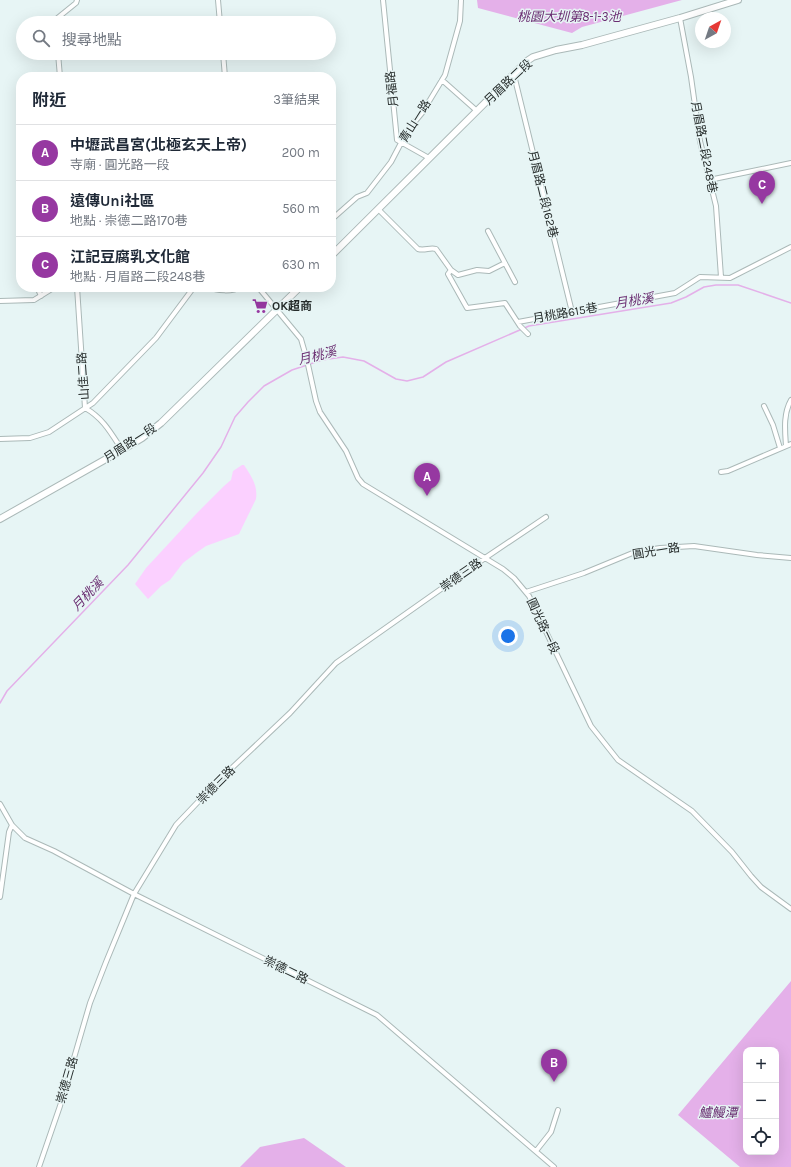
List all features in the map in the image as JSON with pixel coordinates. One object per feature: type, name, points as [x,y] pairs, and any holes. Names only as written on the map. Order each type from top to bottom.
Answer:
[{"type":"street","points":[[60,16],[76,3],[77,0]]},
{"type":"street","points":[[218,0],[219,16]]},
{"type":"street","name":"月福路","points":[[383,0],[397,140],[401,143]]},
{"type":"street","name":"青山一路","points":[[336,215],[356,196],[367,193],[391,162],[401,143],[402,137],[422,113],[445,75],[460,21],[461,0]]},
{"type":"street","name":"月眉路二段","points":[[336,251],[527,61],[540,55],[680,18],[738,0]]},
{"type":"street","name":"月眉路二段248巷","points":[[680,18],[692,77],[700,141],[716,206],[721,277]]},
{"type":"street","points":[[59,60],[60,72]]},
{"type":"street","points":[[224,60],[225,72]]},
{"type":"street","name":"月眉路二段162巷","points":[[514,75],[572,312]]},
{"type":"street","points":[[442,80],[477,111]]},
{"type":"street","points":[[401,143],[429,158]]},
{"type":"street","points":[[710,180],[791,163]]},
{"type":"street","points":[[378,208],[418,249],[436,249],[451,270],[458,275],[477,270],[489,271],[505,263]]},
{"type":"street","points":[[488,231],[515,282]]},
{"type":"street","name":"月桃路615巷","points":[[519,324],[572,312],[675,293],[700,277],[730,278],[791,247]]},
{"type":"street","points":[[451,270],[448,274],[467,308],[505,303],[519,324],[528,334]]},
{"type":"street","points":[[39,292],[41,296]]},
{"type":"street","points":[[0,301],[34,300],[47,292]]},
{"type":"street","name":"山佳二路","points":[[77,292],[85,408],[96,414],[106,425],[122,450]]},
{"type":"street","points":[[0,439],[30,438],[49,432],[100,398],[126,368],[156,338],[190,292]]},
{"type":"street","name":"圓光路一段","points":[[262,292],[301,339],[320,412],[346,451],[358,478],[363,484],[503,568],[514,578],[526,592],[590,726],[618,760],[692,811],[732,852],[761,887],[791,909]]},
{"type":"street","points":[[277,311],[295,292]]},
{"type":"street","name":"月眉路一段","points":[[0,519],[142,438],[161,423],[219,365],[277,311]]},
{"type":"street","points":[[786,446],[786,414],[791,400]]},
{"type":"street","points":[[764,406],[780,448]]},
{"type":"street","points":[[721,472],[728,471],[791,444]]},
{"type":"street","name":"崇德三路","points":[[39,1167],[60,1106],[90,1003],[134,894],[176,825],[216,783],[290,713],[336,662],[546,517]]},
{"type":"street","name":"圓光一路","points":[[526,592],[584,573],[635,552],[660,548],[694,546],[791,558]]},
{"type":"street","name":"崇德二路","points":[[0,804],[12,825],[25,838],[54,851],[134,894],[377,1016],[554,1167]]},
{"type":"street","points":[[0,897],[9,832],[12,825]]},
{"type":"street","points":[[536,1151],[551,1132],[558,1110]]},
{"type":"shaded area","points":[[244,465],[253,481],[256,489],[256,499],[239,534],[206,546],[196,553],[183,563],[170,580],[161,586],[148,599],[135,584],[146,568],[197,513],[231,480],[233,471]]},
{"type":"water","name":"桃園大圳第8-1-3池","points":[[477,0],[682,0],[582,27],[572,33],[478,8]]},
{"type":"water","name":"鱸鰻潭","points":[[791,981],[791,1167],[740,1167],[678,1115]]},
{"type":"water","points":[[304,1138],[346,1167],[240,1167],[260,1147]]},
{"type":"waterway","name":"月桃溪","points":[[0,703],[7,691],[128,565],[203,473],[221,447],[235,417],[248,402],[264,386],[292,370],[322,360],[343,357],[364,361],[396,379],[407,381],[423,377],[446,362],[529,326],[671,303],[704,287],[716,285],[738,285],[791,303]]},
{"type":"place","name":"江記豆腐乳文化館","points":[[762,204]]},
{"type":"place","name":"OK超商","points":[[260,306]]},
{"type":"place","name":"中壢武昌宮(北極玄天上帝)","points":[[427,496]]},
{"type":"place","name":"遠傳Uni社區","points":[[554,1082]]}]
